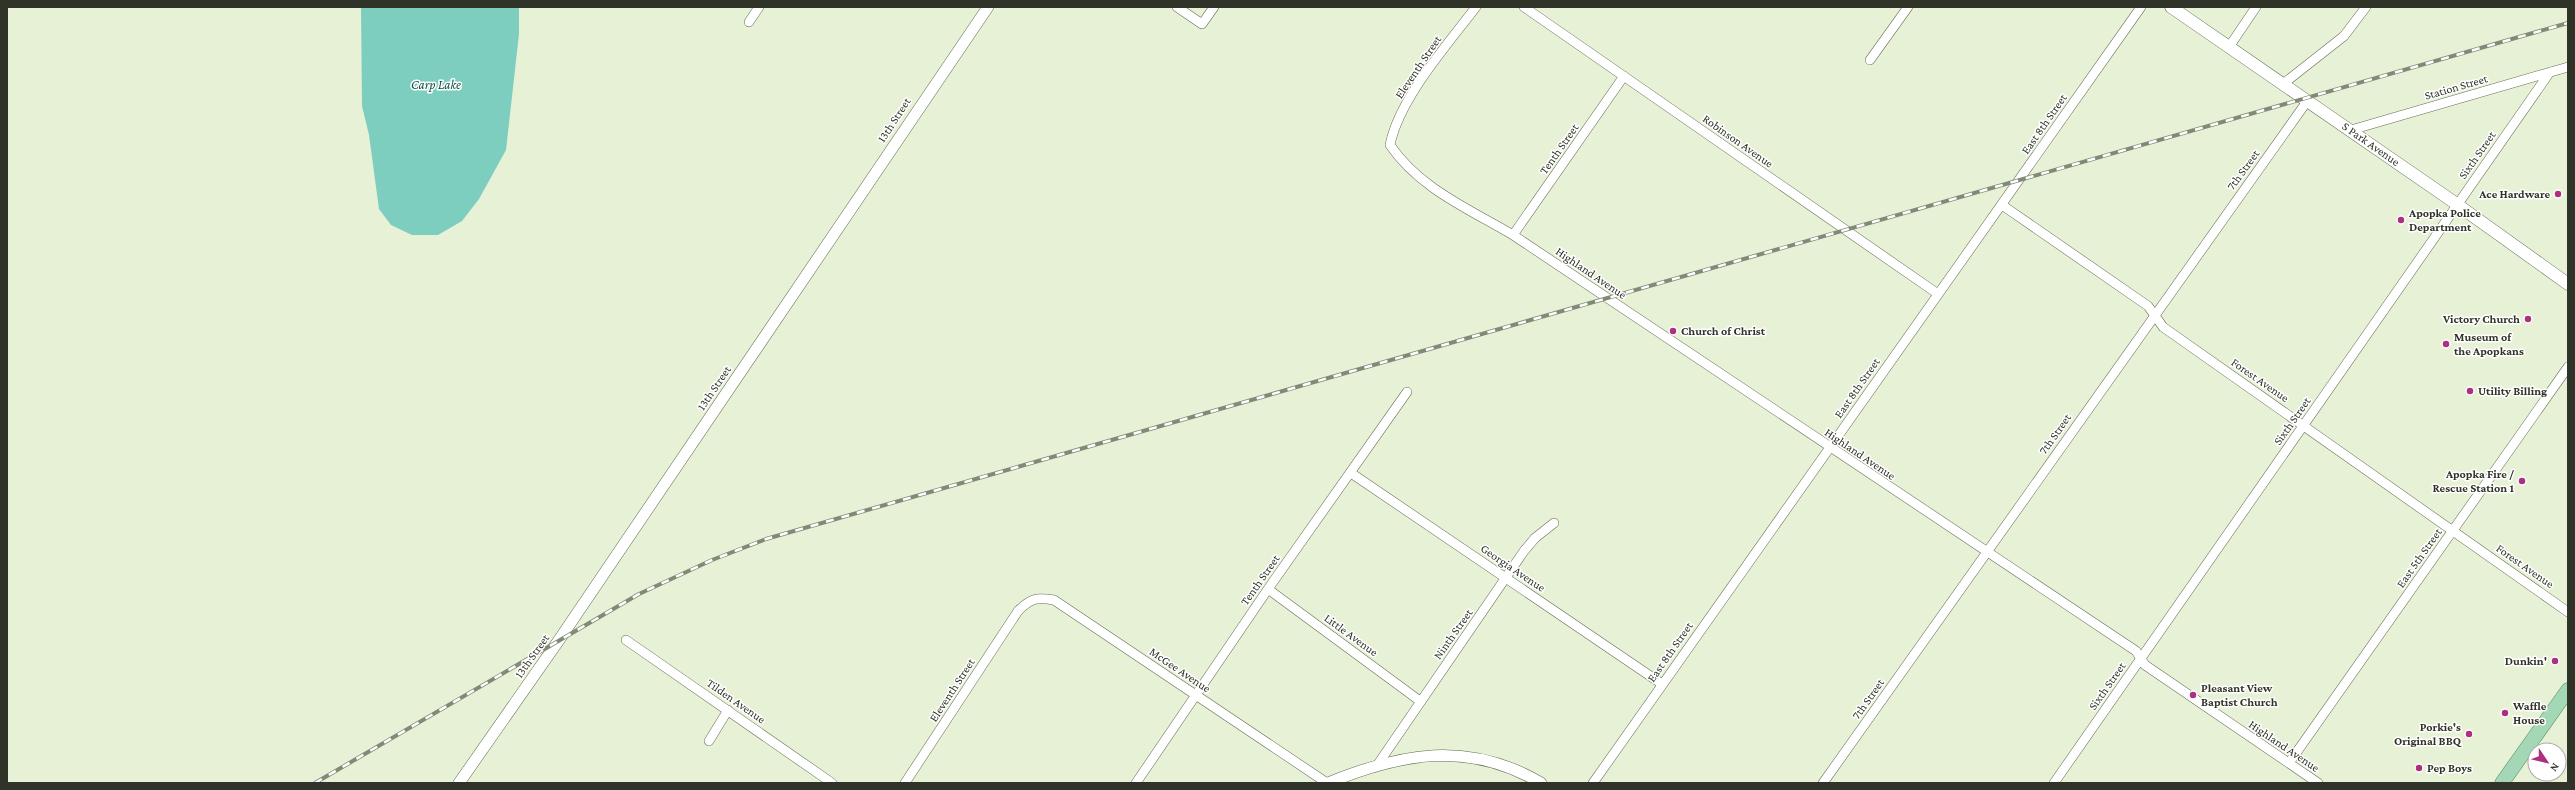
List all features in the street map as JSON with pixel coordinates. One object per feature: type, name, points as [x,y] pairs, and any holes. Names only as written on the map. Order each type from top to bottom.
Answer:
[{"type":"main road","name":"S Park Avenue","points":[[2171,7],[2351,130],[2568,284]]},
{"type":"main road","points":[[2502,783],[2568,690]]},
{"type":"street","points":[[749,22],[759,7]]},
{"type":"street","name":"13th Street","points":[[459,783],[560,640],[988,7]]},
{"type":"street","points":[[1177,7],[1202,24],[1214,7]]},
{"type":"street","name":"Eleventh Street","points":[[1390,145],[1394,125],[1433,64],[1476,7]]},
{"type":"street","name":"Robinson Avenue","points":[[1524,7],[1938,294]]},
{"type":"street","points":[[1870,60],[1908,7]]},
{"type":"street","name":"East 8th Street","points":[[1593,783],[2141,7]]},
{"type":"street","points":[[2229,47],[2256,7]]},
{"type":"street","points":[[2283,84],[2344,36],[2366,7]]},
{"type":"street","name":"Station Street","points":[[2351,130],[2568,67]]},
{"type":"street","name":"Sixth Street","points":[[2054,783],[2550,72]]},
{"type":"street","name":"Tenth Street","points":[[1513,235],[1624,76]]},
{"type":"street","name":"7th Street","points":[[1823,783],[2308,100]]},
{"type":"street","name":"Highland Avenue","points":[[1390,145],[1401,161],[1428,186],[1513,235],[1829,448],[2136,652],[2145,665],[2318,783]]},
{"type":"street","name":"Forest Avenue","points":[[2002,205],[2148,306],[2163,327],[2568,612]]},
{"type":"street","name":"East 5th Street","points":[[2289,763],[2568,367]]},
{"type":"street","name":"Tenth Street","points":[[1136,783],[1268,589],[1407,392]]},
{"type":"street","name":"Georgia Avenue","points":[[1351,472],[1662,684]]},
{"type":"street","name":"Ninth Street","points":[[1378,764],[1420,701],[1535,538],[1554,523]]},
{"type":"street","name":"Little Avenue","points":[[1268,589],[1420,701]]},
{"type":"street","name":"McGee Avenue","points":[[1018,611],[1028,601],[1038,597],[1054,600],[1327,783]]},
{"type":"street","name":"Eleventh Street","points":[[905,783],[1018,611]]},
{"type":"street","name":"Tilden Avenue","points":[[626,640],[832,783]]},
{"type":"street","points":[[709,741],[728,710]]},
{"type":"street","points":[[1327,783],[1378,764],[1423,755],[1462,756],[1507,766],[1541,783]]},
{"type":"water","name":"Carp Lake","points":[[361,7],[519,7],[519,34],[506,150],[479,199],[462,221],[438,235],[412,235],[391,225],[379,209],[369,135],[362,106]]},
{"type":"railway","points":[[315,783],[639,594],[712,560],[766,539],[2568,23]]},
{"type":"place","name":"Ace Hardware","points":[[2558,194]]},
{"type":"place","name":"Apopka Police Department","points":[[2401,220]]},
{"type":"place","name":"Victory Church","points":[[2528,319]]},
{"type":"place","name":"Church of Christ","points":[[1673,331]]},
{"type":"place","name":"Museum of the Apopkans","points":[[2446,344]]},
{"type":"place","name":"Utility Billing","points":[[2470,391]]},
{"type":"place","name":"Apopka Fire / Rescue Station 1","points":[[2522,481]]},
{"type":"place","name":"Dunkin'","points":[[2555,661]]},
{"type":"place","name":"Pleasant View Baptist Church","points":[[2193,695]]},
{"type":"place","name":"Waffle House","points":[[2505,713]]},
{"type":"place","name":"Porkie's Original BBQ","points":[[2469,734]]},
{"type":"place","name":"Pep Boys","points":[[2419,768]]}]
